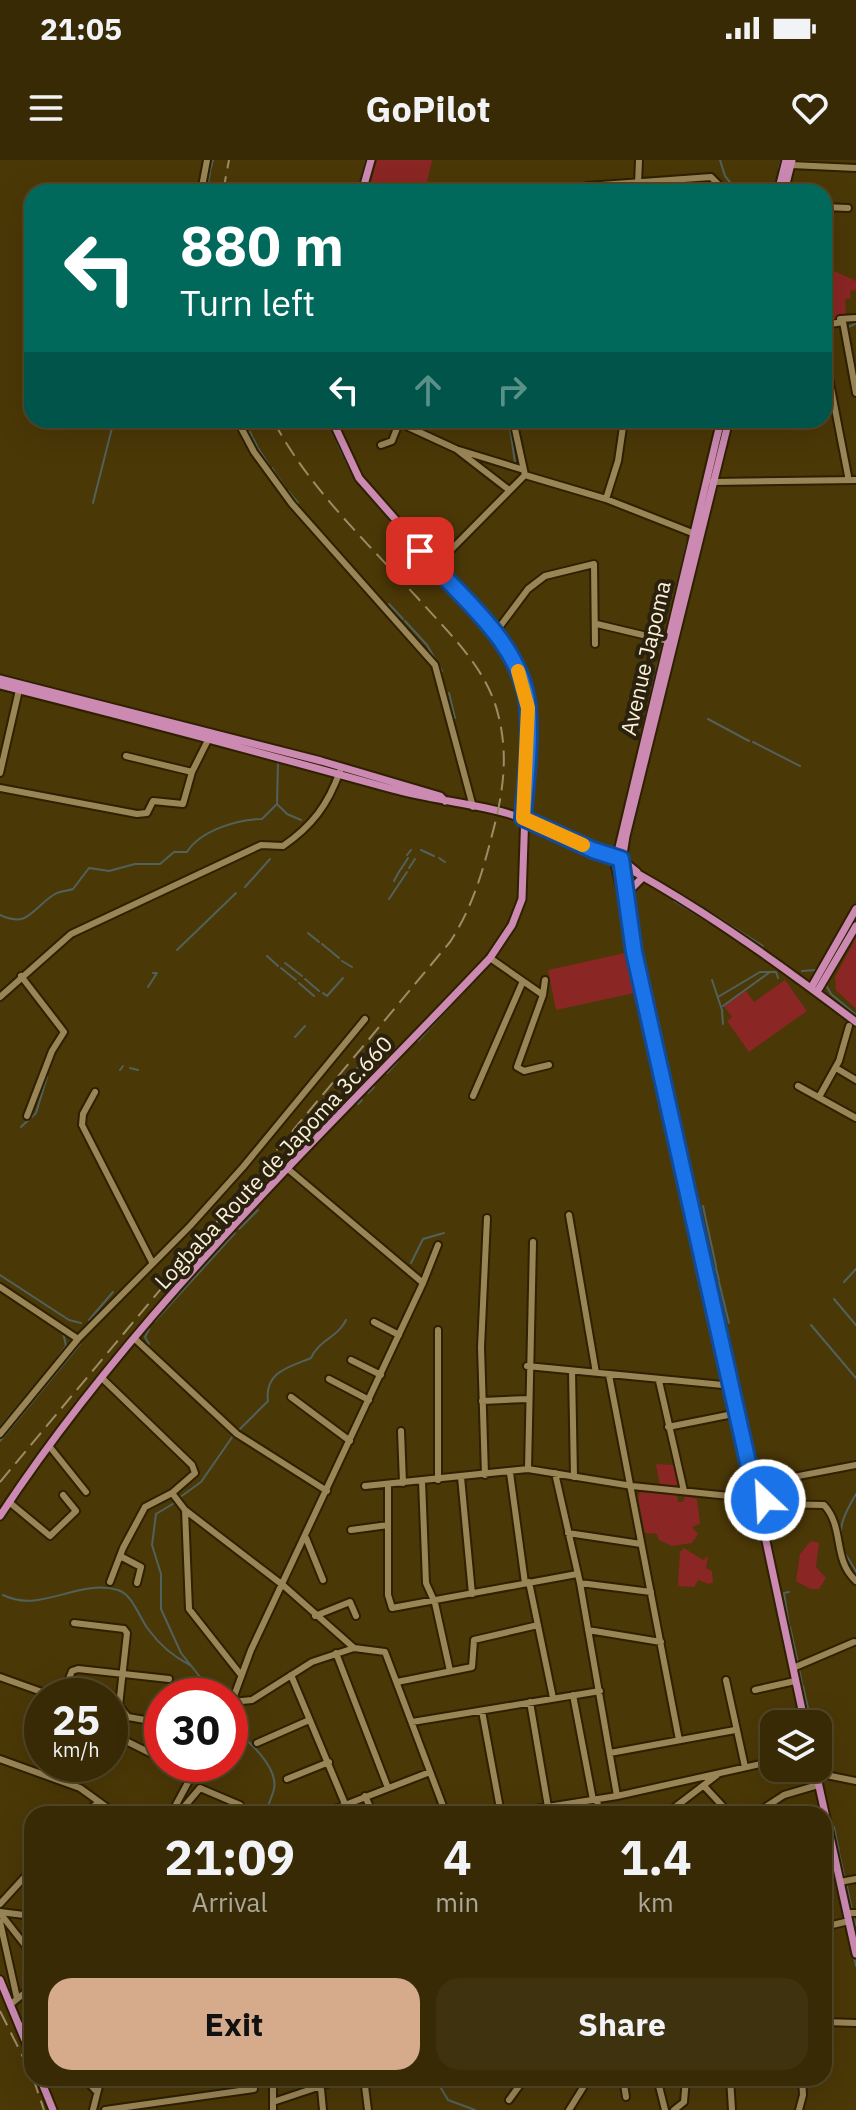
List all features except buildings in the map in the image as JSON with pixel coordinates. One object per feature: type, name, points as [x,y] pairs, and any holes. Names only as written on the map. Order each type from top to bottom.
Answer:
[{"type":"main road","points":[[364,184],[371,160]]},
{"type":"main road","points":[[781,184],[789,162]]},
{"type":"main road","points":[[785,184],[789,162]]},
{"type":"main road","name":"Logbaba Route de Japoma 3c.660","points":[[0,1516],[134,1338],[288,1169],[490,958],[512,925],[522,899],[526,696],[516,666],[495,633],[359,478],[336,428]]},
{"type":"main road","name":"Avenue Japoma","points":[[710,482],[720,428]]},
{"type":"main road","name":"Avenue Japoma","points":[[625,904],[626,894],[618,861],[710,482],[727,428]]},
{"type":"main road","name":"Avenue Japoma","points":[[697,535],[617,843],[618,861],[802,1710]]},
{"type":"main road","points":[[0,682],[19,690],[309,761],[445,801],[523,818],[618,861],[762,952],[814,990],[852,1024]]},
{"type":"main road","points":[[0,682],[210,736]]},
{"type":"main road","points":[[595,851],[617,843]]},
{"type":"main road","points":[[626,894],[643,877]]},
{"type":"main road","points":[[814,990],[856,909]]},
{"type":"main road","points":[[814,990],[856,926]]},
{"type":"main road","points":[[817,1782],[822,1806]]},
{"type":"main road","points":[[832,1852],[851,1916],[856,1954]]},
{"type":"main road","points":[[0,1980],[24,2037]]},
{"type":"main road","points":[[43,2086],[53,2110]]},
{"type":"street","points":[[202,184],[207,160]]},
{"type":"street","points":[[639,160],[638,184],[711,177],[718,184]]},
{"type":"street","points":[[789,162],[856,168]]},
{"type":"street","points":[[832,207],[848,208]]},
{"type":"street","points":[[832,322],[856,318]]},
{"type":"street","points":[[832,323],[843,322],[856,393]]},
{"type":"street","points":[[832,393],[848,476]]},
{"type":"street","points":[[241,428],[254,452],[292,504],[435,665],[473,807]]},
{"type":"street","points":[[381,445],[392,441],[395,428]]},
{"type":"street","points":[[409,428],[456,449],[606,499],[697,535]]},
{"type":"street","points":[[515,428],[524,472]]},
{"type":"street","points":[[606,499],[618,461],[623,428]]},
{"type":"street","points":[[456,449],[509,490]]},
{"type":"street","points":[[434,567],[524,472]]},
{"type":"street","points":[[710,482],[856,480]]},
{"type":"street","points":[[495,633],[528,589],[545,576],[594,564],[595,644]]},
{"type":"street","points":[[597,624],[668,641]]},
{"type":"street","points":[[0,773],[19,690]]},
{"type":"street","points":[[0,788],[145,814],[152,802],[184,804],[192,772],[210,736]]},
{"type":"street","points":[[126,756],[192,772]]},
{"type":"street","points":[[0,997],[71,934],[261,845],[283,846],[316,819],[330,800],[340,770]]},
{"type":"street","points":[[490,958],[543,995]]},
{"type":"street","points":[[21,976],[64,1032],[52,1051],[27,1116]]},
{"type":"street","points":[[545,980],[543,995],[517,1067],[524,1071],[549,1065]]},
{"type":"street","points":[[473,1096],[523,981]]},
{"type":"street","points":[[0,1434],[78,1339],[243,1167],[365,1019]]},
{"type":"street","points":[[819,1097],[836,1068],[852,1024]]},
{"type":"street","points":[[836,1068],[856,1080]]},
{"type":"street","points":[[798,1086],[856,1118]]},
{"type":"street","points":[[95,1092],[83,1114],[82,1125],[152,1262]]},
{"type":"street","points":[[288,1169],[423,1283]]},
{"type":"street","points":[[569,1215],[596,1373]]},
{"type":"street","points":[[485,1475],[482,1401],[487,1218]]},
{"type":"street","points":[[528,1469],[527,1366],[533,1242]]},
{"type":"street","points":[[240,1678],[438,1245]]},
{"type":"street","points":[[0,1287],[78,1339]]},
{"type":"street","points":[[374,1322],[399,1335]]},
{"type":"street","points":[[438,1330],[438,1480]]},
{"type":"street","points":[[134,1338],[237,1434],[327,1491]]},
{"type":"street","points":[[351,1360],[381,1375]]},
{"type":"street","points":[[527,1366],[733,1386]]},
{"type":"street","points":[[572,1371],[574,1477]]},
{"type":"street","points":[[609,1375],[679,1740]]},
{"type":"street","points":[[103,1379],[194,1469],[193,1476],[172,1493],[145,1507],[110,1582]]},
{"type":"street","points":[[329,1379],[369,1400]]},
{"type":"street","points":[[659,1381],[684,1491]]},
{"type":"street","points":[[291,1397],[350,1441]]},
{"type":"street","points":[[482,1401],[527,1399]]},
{"type":"street","points":[[668,1427],[738,1413]]},
{"type":"street","points":[[401,1431],[403,1483]]},
{"type":"street","points":[[50,1447],[86,1492]]},
{"type":"street","points":[[365,1486],[528,1469],[632,1486],[739,1497],[755,1487],[856,1465]]},
{"type":"street","points":[[510,1473],[527,1582],[553,1698]]},
{"type":"street","points":[[555,1473],[580,1583],[617,1796]]},
{"type":"street","points":[[461,1477],[472,1594]]},
{"type":"street","points":[[422,1481],[426,1583],[435,1603],[450,1671]]},
{"type":"street","points":[[388,1484],[390,1607],[406,1608],[435,1603],[577,1574]]},
{"type":"street","points":[[755,1487],[771,1504],[824,1505],[836,1521],[844,1567],[856,1581]]},
{"type":"street","points":[[172,1493],[185,1510],[284,1586],[354,1648]]},
{"type":"street","points":[[9,1502],[50,1536],[76,1511],[63,1495]]},
{"type":"street","points":[[185,1510],[189,1609],[241,1675]]},
{"type":"street","points":[[351,1530],[388,1525]]},
{"type":"street","points":[[568,1533],[641,1544]]},
{"type":"street","points":[[306,1538],[323,1580]]},
{"type":"street","points":[[120,1556],[141,1567],[137,1583]]},
{"type":"street","points":[[580,1583],[651,1592]]},
{"type":"street","points":[[315,1616],[350,1602],[356,1616]]},
{"type":"street","points":[[74,1623],[124,1629],[128,1637],[118,1695],[122,1713],[144,1718]]},
{"type":"street","points":[[397,1682],[472,1667],[474,1640],[538,1625]]},
{"type":"street","points":[[588,1630],[661,1642]]},
{"type":"street","points":[[793,1668],[854,1642]]},
{"type":"street","points":[[248,1701],[336,1653],[354,1648],[385,1652],[443,1806]]},
{"type":"street","points":[[336,1653],[388,1788]]},
{"type":"street","points":[[69,1678],[72,1671],[124,1672],[163,1678]]},
{"type":"street","points":[[291,1675],[307,1721],[329,1762],[345,1804]]},
{"type":"street","points":[[0,1677],[24,1686]]},
{"type":"street","points":[[726,1680],[745,1767]]},
{"type":"street","points":[[755,1690],[795,1681]]},
{"type":"street","points":[[412,1722],[600,1691]]},
{"type":"street","points":[[573,1695],[597,1806]]},
{"type":"street","points":[[530,1702],[550,1806]]},
{"type":"street","points":[[482,1711],[502,1806]]},
{"type":"street","points":[[257,1743],[307,1721]]},
{"type":"street","points":[[610,1753],[735,1730]]},
{"type":"street","points":[[0,1759],[80,1788],[105,1806]]},
{"type":"street","points":[[287,1779],[329,1762]]},
{"type":"street","points":[[566,1806],[760,1764]]},
{"type":"street","points":[[340,1806],[430,1772]]},
{"type":"street","points":[[677,1806],[719,1773]]},
{"type":"street","points":[[832,1775],[856,1781]]},
{"type":"street","points":[[175,1806],[188,1782]]},
{"type":"street","points":[[767,1806],[784,1795],[818,1785]]},
{"type":"street","points":[[704,1786],[723,1806]]},
{"type":"street","points":[[185,1806],[200,1788],[240,1805]]},
{"type":"street","points":[[365,1796],[369,1806]]},
{"type":"street","points":[[94,1806],[99,1802]]},
{"type":"street","points":[[0,1904],[24,1878]]},
{"type":"street","points":[[840,1882],[856,1879]]},
{"type":"street","points":[[0,1913],[24,1915]]},
{"type":"street","points":[[0,1913],[24,1944]]},
{"type":"street","points":[[832,1924],[851,1916]]},
{"type":"street","points":[[0,1922],[17,1998]]},
{"type":"street","points":[[11,2004],[24,1993]]},
{"type":"street","points":[[832,2022],[856,2023]]},
{"type":"street","points":[[20,2027],[24,2025]]},
{"type":"street","points":[[91,2086],[97,2092]]},
{"type":"street","points":[[93,2110],[99,2086]]},
{"type":"street","points":[[273,2106],[320,2086],[323,2110]]},
{"type":"street","points":[[365,2086],[368,2110]]},
{"type":"street","points":[[509,2100],[519,2086]]},
{"type":"street","points":[[569,2110],[584,2086]]},
{"type":"street","points":[[624,2086],[626,2097]]},
{"type":"street","points":[[659,2086],[665,2110]]},
{"type":"street","points":[[674,2110],[684,2102],[685,2086]]},
{"type":"street","points":[[730,2086],[732,2110]]},
{"type":"street","points":[[799,2110],[802,2086]]},
{"type":"street","points":[[105,2110],[254,2089]]},
{"type":"shaded area","points":[[377,160],[432,160],[427,184],[370,184]]},
{"type":"shaded area","points":[[832,270],[856,281],[856,290],[850,291],[851,298],[845,299],[846,318],[832,320]]},
{"type":"shaded area","points":[[856,938],[856,1009],[836,990],[835,977]]},
{"type":"shaded area","points":[[625,953],[634,993],[556,1010],[548,970]]},
{"type":"shaded area","points":[[785,980],[807,1011],[749,1052],[727,1021],[732,1017],[724,1006],[746,991],[754,1002]]},
{"type":"shaded area","points":[[656,1464],[674,1465],[678,1488],[660,1486]]},
{"type":"shaded area","points":[[640,1492],[677,1495],[678,1502],[683,1502],[685,1496],[697,1499],[700,1524],[692,1527],[698,1534],[692,1543],[672,1546],[659,1540],[657,1534],[645,1533],[638,1498]]},
{"type":"shaded area","points":[[811,1541],[819,1543],[816,1567],[826,1578],[819,1589],[810,1589],[796,1581],[800,1554]]},
{"type":"shaded area","points":[[684,1548],[703,1560],[708,1556],[706,1568],[712,1571],[713,1582],[709,1584],[698,1580],[694,1587],[678,1586],[680,1552]]},
{"type":"waterway","points":[[210,171],[213,160]]},
{"type":"waterway","points":[[360,184],[366,160]]},
{"type":"waterway","points":[[720,160],[725,176],[732,184]]},
{"type":"waterway","points":[[779,168],[781,160]]},
{"type":"waterway","points":[[208,184],[210,173]]},
{"type":"waterway","points":[[846,328],[855,324]]},
{"type":"waterway","points":[[93,503],[112,428]]},
{"type":"waterway","points":[[510,428],[515,463]]},
{"type":"waterway","points":[[250,432],[252,436]]},
{"type":"waterway","points":[[334,434],[339,447]]},
{"type":"waterway","points":[[253,438],[257,446]]},
{"type":"waterway","points":[[258,448],[269,465]]},
{"type":"waterway","points":[[340,449],[344,457]]},
{"type":"waterway","points":[[345,459],[350,469]]},
{"type":"waterway","points":[[272,468],[277,476]]},
{"type":"waterway","points":[[359,471],[365,480]]},
{"type":"waterway","points":[[278,477],[286,489]]},
{"type":"waterway","points":[[363,488],[377,505]]},
{"type":"waterway","points":[[288,491],[298,503]]},
{"type":"waterway","points":[[390,521],[403,535]]},
{"type":"waterway","points":[[405,537],[443,580]]},
{"type":"waterway","points":[[665,637],[687,542]]},
{"type":"waterway","points":[[470,599],[495,628]]},
{"type":"waterway","points":[[389,604],[403,619]]},
{"type":"waterway","points":[[405,621],[427,645],[442,671]]},
{"type":"waterway","points":[[500,633],[509,646]]},
{"type":"waterway","points":[[661,654],[663,644]]},
{"type":"waterway","points":[[648,707],[658,663]]},
{"type":"waterway","points":[[520,666],[532,705]]},
{"type":"waterway","points":[[449,693],[455,718]]},
{"type":"waterway","points":[[708,719],[749,741]]},
{"type":"waterway","points":[[753,742],[800,766]]},
{"type":"waterway","points":[[0,915],[10,919],[30,915],[55,894],[73,889],[89,868],[109,871],[135,864],[160,864],[174,852],[187,852],[210,832],[242,821],[262,819],[277,804],[278,760]]},
{"type":"waterway","points":[[278,805],[287,814],[301,820]]},
{"type":"waterway","points":[[407,855],[411,850]]},
{"type":"waterway","points":[[421,850],[434,856]]},
{"type":"waterway","points":[[401,869],[408,858]]},
{"type":"waterway","points":[[439,858],[445,862]]},
{"type":"waterway","points":[[245,887],[270,859]]},
{"type":"waterway","points":[[409,868],[415,859]]},
{"type":"waterway","points":[[394,881],[400,870]]},
{"type":"waterway","points":[[389,899],[407,872]]},
{"type":"waterway","points":[[177,950],[236,893]]},
{"type":"waterway","points":[[679,893],[689,899]]},
{"type":"waterway","points":[[674,901],[710,923]]},
{"type":"waterway","points":[[692,901],[726,922]]},
{"type":"waterway","points":[[727,923],[763,946]]},
{"type":"waterway","points":[[714,925],[746,946]]},
{"type":"waterway","points":[[308,933],[319,942]]},
{"type":"waterway","points":[[322,944],[339,958]]},
{"type":"waterway","points":[[750,949],[765,960]]},
{"type":"waterway","points":[[267,956],[278,966]]},
{"type":"waterway","points":[[342,961],[352,967]]},
{"type":"waterway","points":[[285,963],[302,976]]},
{"type":"waterway","points":[[418,1041],[490,963]]},
{"type":"waterway","points":[[281,968],[296,980]]},
{"type":"waterway","points":[[802,971],[817,970]]},
{"type":"waterway","points":[[718,997],[760,972],[776,972],[778,978]]},
{"type":"waterway","points":[[723,1006],[770,972]]},
{"type":"waterway","points":[[148,987],[157,973],[153,973]]},
{"type":"waterway","points":[[323,993],[327,996],[343,978]]},
{"type":"waterway","points":[[305,979],[319,991]]},
{"type":"waterway","points":[[712,980],[722,1010],[723,1024]]},
{"type":"waterway","points":[[299,983],[314,996]]},
{"type":"waterway","points":[[826,985],[831,994],[855,1014]]},
{"type":"waterway","points":[[657,1022],[688,1165]]},
{"type":"waterway","points":[[295,1037],[305,1026]]},
{"type":"waterway","points":[[353,1073],[372,1052],[374,1054]]},
{"type":"waterway","points":[[376,1056],[380,1059]]},
{"type":"waterway","points":[[387,1073],[398,1061]]},
{"type":"waterway","points":[[120,1070],[123,1066]]},
{"type":"waterway","points":[[130,1068],[138,1070]]},
{"type":"waterway","points":[[21,1127],[36,1113],[47,1077]]},
{"type":"waterway","points":[[368,1093],[374,1087]]},
{"type":"waterway","points":[[358,1104],[362,1100]]},
{"type":"waterway","points":[[693,1187],[697,1193]]},
{"type":"waterway","points":[[703,1206],[716,1266]]},
{"type":"waterway","points":[[239,1229],[258,1210]]},
{"type":"waterway","points":[[690,1218],[695,1240]]},
{"type":"waterway","points":[[155,1321],[235,1233]]},
{"type":"waterway","points":[[411,1263],[423,1239],[444,1233]]},
{"type":"waterway","points":[[695,1266],[702,1295]]},
{"type":"waterway","points":[[716,1268],[719,1280]]},
{"type":"waterway","points":[[844,1282],[856,1269]]},
{"type":"waterway","points":[[0,1275],[69,1320],[81,1323]]},
{"type":"waterway","points":[[719,1282],[729,1323]]},
{"type":"waterway","points":[[89,1320],[113,1292]]},
{"type":"waterway","points":[[6,1295],[29,1310]]},
{"type":"waterway","points":[[834,1299],[856,1325]]},
{"type":"waterway","points":[[239,1430],[268,1401],[268,1391],[274,1377],[311,1358],[346,1320]]},
{"type":"waterway","points":[[714,1322],[727,1381]]},
{"type":"waterway","points":[[811,1325],[856,1378]]},
{"type":"waterway","points":[[149,1329],[145,1337],[149,1344]]},
{"type":"waterway","points":[[54,1362],[66,1346],[63,1332]]},
{"type":"waterway","points":[[0,1441],[80,1344]]},
{"type":"waterway","points":[[0,1427],[52,1365]]},
{"type":"waterway","points":[[179,1498],[201,1482],[235,1433]]},
{"type":"waterway","points":[[856,1494],[841,1527],[843,1549],[856,1572]]},
{"type":"waterway","points":[[176,1502],[156,1514],[152,1545],[161,1574],[161,1609],[181,1653],[201,1678]]},
{"type":"waterway","points":[[753,1503],[759,1527]]},
{"type":"waterway","points":[[759,1529],[761,1540]]},
{"type":"waterway","points":[[762,1542],[768,1569]]},
{"type":"waterway","points":[[770,1580],[776,1609]]},
{"type":"waterway","points":[[3,1595],[32,1601],[89,1588],[118,1590],[132,1601],[157,1640],[190,1665]]},
{"type":"waterway","points":[[789,1592],[784,1593],[789,1625]]},
{"type":"waterway","points":[[777,1612],[784,1645]]},
{"type":"waterway","points":[[790,1627],[798,1663]]},
{"type":"waterway","points":[[785,1647],[789,1665]]},
{"type":"waterway","points":[[799,1669],[802,1684]]},
{"type":"waterway","points":[[790,1670],[791,1678]]},
{"type":"waterway","points":[[803,1686],[808,1710]]},
{"type":"waterway","points":[[794,1688],[795,1693]]},
{"type":"waterway","points":[[248,1741],[260,1753],[274,1780],[268,1806]]},
{"type":"waterway","points":[[834,1827],[839,1851]]},
{"type":"waterway","points":[[839,1853],[845,1879]]},
{"type":"waterway","points":[[846,1882],[852,1910]]},
{"type":"waterway","points":[[854,1918],[856,1926]]},
{"type":"waterway","points":[[854,1956],[856,1966]]},
{"type":"waterway","points":[[440,2086],[448,2100],[475,2110]]},
{"type":"railway","points":[[224,184],[229,160]]},
{"type":"railway","points":[[0,1482],[450,942],[476,890],[492,835],[502,790],[504,760],[498,714],[486,683],[457,642],[304,470],[278,428]]},
{"type":"railway","points":[[0,2011],[24,2059]]},
{"type":"railway","points":[[36,2086],[44,2110]]},
{"type":"slow traffic","points":[[518,671],[528,708],[523,818],[583,845]]},
{"type":"route","points":[[420,551],[495,633],[516,666],[528,708],[523,818],[593,850],[621,859],[634,952],[705,1255],[753,1485],[758,1484],[765,1500]]}]
